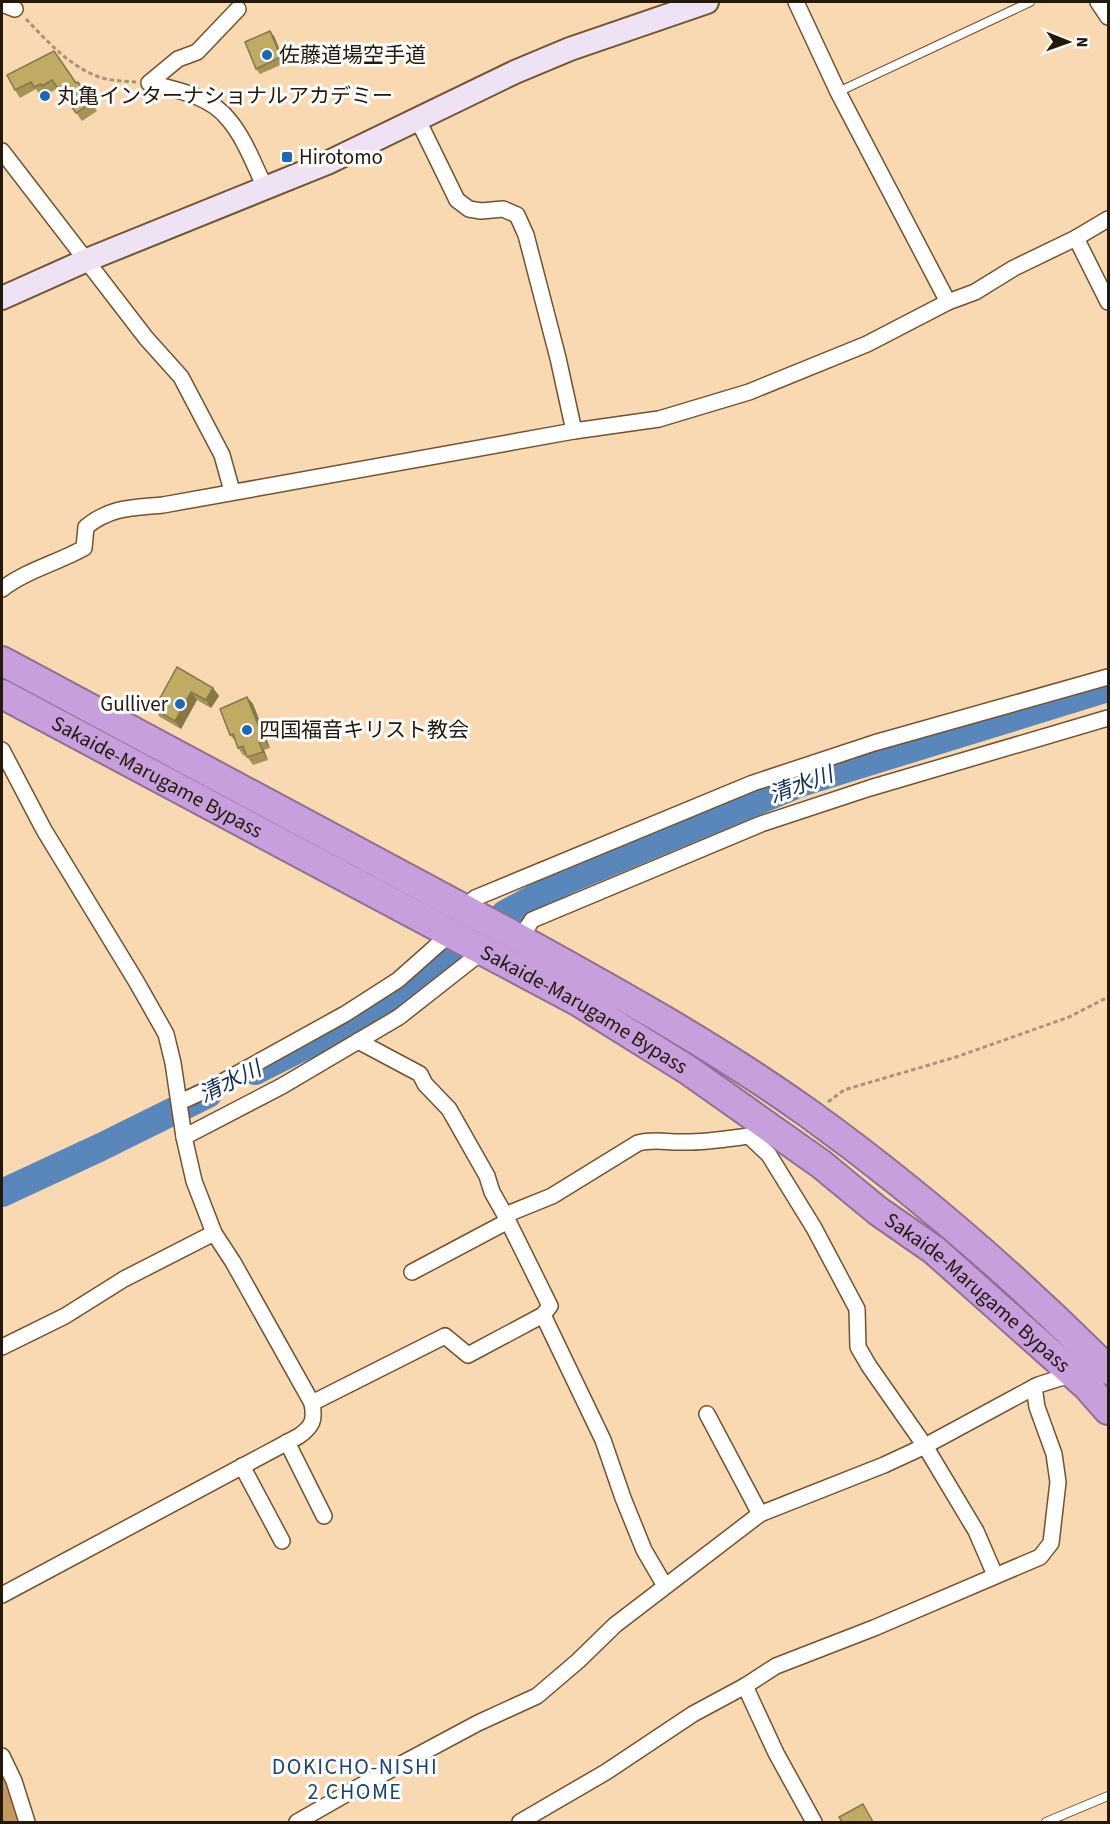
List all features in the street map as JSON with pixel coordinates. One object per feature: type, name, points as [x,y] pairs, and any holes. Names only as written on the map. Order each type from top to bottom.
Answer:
[{"type":"highway","name":"Sakaide-Marugame Bypass","points":[[2,661],[457,922],[483,951],[579,1002],[688,1070],[903,1184],[1005,1270],[1105,1360]]},
{"type":"highway","name":"Sakaide-Marugame Bypass","points":[[2,694],[457,922],[520,939],[699,1042],[763,1111],[821,1164],[878,1210],[934,1250],[1087,1386],[1108,1410]]},
{"type":"street","points":[[2,298],[265,186],[327,163],[515,72],[570,50],[707,2]]},
{"type":"street","points":[[796,2],[838,92],[948,302]]},
{"type":"street","points":[[1098,2],[1108,18]]},
{"type":"street","points":[[149,83],[178,59],[197,51],[238,9]]},
{"type":"street","points":[[149,83],[194,96],[209,103],[228,118],[265,186]]},
{"type":"street","points":[[417,118],[456,200],[469,209],[481,211],[503,209],[517,215],[525,235],[555,346],[574,431]]},
{"type":"street","points":[[2,151],[146,338],[181,377],[222,455],[232,491]]},
{"type":"street","points":[[2,589],[29,571],[60,561],[84,548],[86,527],[99,516],[117,510],[163,505],[574,431],[659,419],[749,392],[867,344],[948,302],[975,292],[1014,268],[1076,238],[1108,219]]},
{"type":"street","points":[[1076,238],[1108,302]]},
{"type":"street","points":[[180,1102],[213,1087],[345,1014],[398,981],[457,922],[475,898],[753,783],[874,743],[1108,677]]},
{"type":"street","points":[[520,939],[532,920],[761,824],[870,788],[1108,718]]},
{"type":"street","points":[[2,750],[44,830],[166,1034],[194,1181],[214,1233],[233,1262],[312,1403],[314,1417],[311,1427],[287,1442],[2,1595]]},
{"type":"street","points":[[184,1137],[282,1086],[399,1017],[483,951]]},
{"type":"street","points":[[312,1403],[445,1336],[468,1355],[543,1316],[550,1306],[492,1192],[487,1176],[449,1109],[425,1084],[420,1074],[358,1041]]},
{"type":"street","points":[[412,1272],[506,1218],[552,1196],[638,1143],[651,1140],[712,1142],[763,1111],[769,1155],[814,1228],[857,1309],[858,1347],[925,1446],[976,1531],[995,1575]]},
{"type":"street","points":[[2,1347],[65,1316],[124,1279],[214,1233]]},
{"type":"street","points":[[543,1316],[603,1440],[644,1550],[665,1586]]},
{"type":"street","points":[[297,1822],[478,1723],[537,1696],[615,1625],[760,1514],[884,1465],[925,1446],[1035,1387],[1105,1360]]},
{"type":"street","points":[[520,1822],[606,1772],[693,1714],[776,1666],[874,1628],[1040,1557],[1051,1543],[1058,1482],[1054,1454],[1036,1407],[1035,1387]]},
{"type":"street","points":[[707,1414],[760,1514]]},
{"type":"street","points":[[287,1442],[324,1516]]},
{"type":"street","points":[[242,1466],[282,1541]]},
{"type":"street","points":[[745,1686],[776,1753],[814,1822]]},
{"type":"street","points":[[2,1756],[14,1781],[27,1822]]},
{"type":"lane","points":[[838,92],[1030,2]]},
{"type":"lane","points":[[1046,1822],[1108,1796]]},
{"type":"path","points":[[8,7],[61,54],[97,76],[112,80],[149,83]]},
{"type":"path","points":[[824,1105],[844,1090],[956,1057],[1069,1017],[1108,997]]},
{"type":"shaded area","points":[[2,1770],[3,1774],[23,1822],[2,1822]]},
{"type":"building","name":"佐藤道場空手道","points":[[270,31],[281,57],[256,69],[245,42]]},
{"type":"building","points":[[54,51],[91,103],[76,113],[52,80],[42,86],[41,84],[34,87],[31,82],[15,90],[7,75]]},
{"type":"building","name":"Gulliver","points":[[177,667],[213,688],[206,700],[191,692],[175,721],[154,709]]},
{"type":"building","name":"四国福音キリスト教会","points":[[247,697],[264,740],[259,742],[263,752],[247,757],[243,746],[238,748],[233,734],[230,735],[220,709]]},
{"type":"building","points":[[863,1804],[873,1822],[842,1822],[839,1817]]},
{"type":"waterway","name":"清水川","points":[[505,914],[567,880],[803,782],[1108,688]]},
{"type":"waterway","name":"清水川","points":[[255,1071],[372,1012],[449,955]]},
{"type":"waterway","name":"清水川","points":[[2,1193],[208,1094]]},
{"type":"place","name":"佐藤道場空手道","points":[[267,55]]},
{"type":"place","name":"丸亀インターナショナルアカデミー","points":[[45,96]]},
{"type":"place","name":"Hirotomo","points":[[287,157]]},
{"type":"place","name":"Gulliver","points":[[180,704]]},
{"type":"place","name":"四国福音キリスト教会","points":[[247,730]]},
{"type":"district","name":"DOKICHO-NISHI 2 CHOME","points":[[355,1780]]}]
